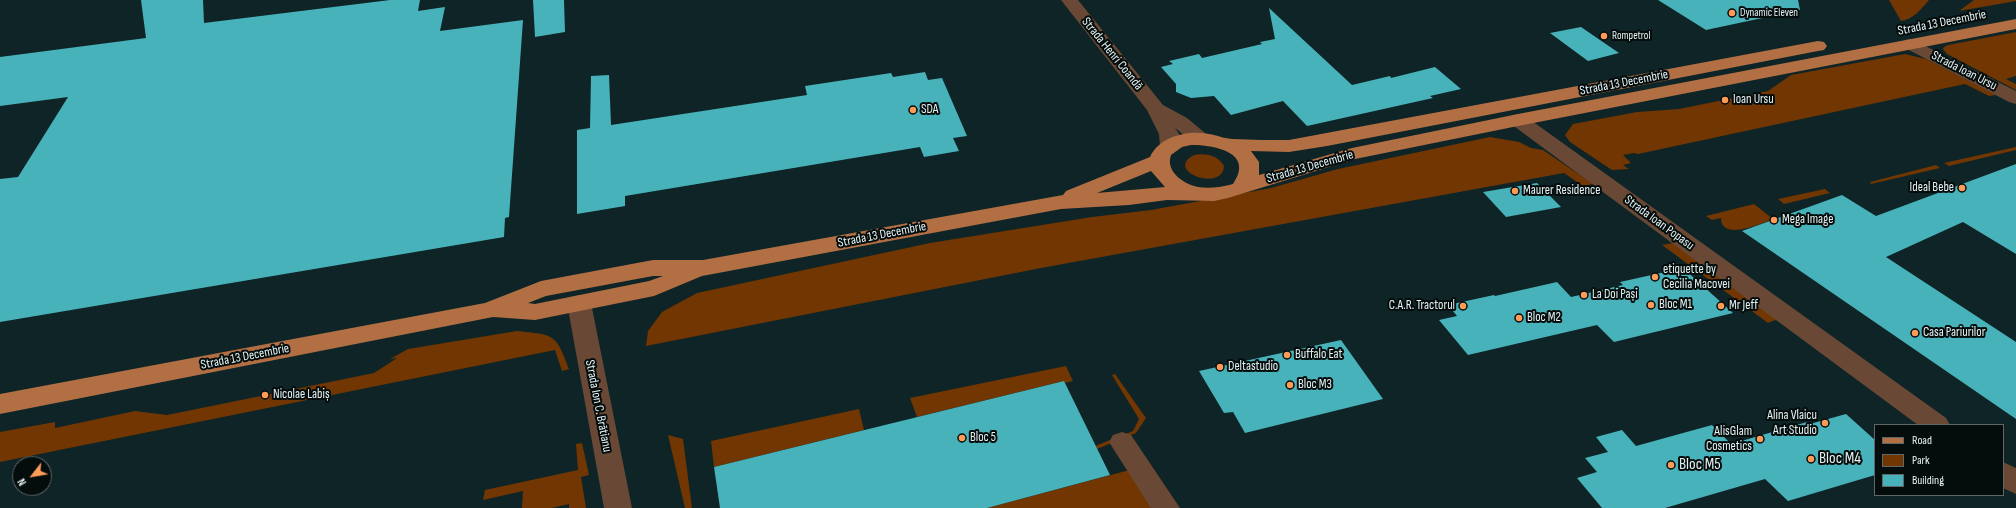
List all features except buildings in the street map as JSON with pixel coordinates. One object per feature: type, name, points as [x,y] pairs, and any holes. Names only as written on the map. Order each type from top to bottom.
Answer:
[{"type":"main road","name":"Strada 13 Decembrie","points":[[1230,145],[1289,146],[1328,140],[2016,9]]},
{"type":"main road","name":"Strada 13 Decembrie","points":[[0,404],[489,310],[540,289],[653,268],[703,268],[1060,202],[1129,198],[1167,193],[1221,193],[1352,154],[1518,120],[2016,24]]},
{"type":"main road","name":"Strada 13 Decembrie","points":[[1060,202],[1114,178],[1164,153],[1179,142],[1201,138],[1216,140],[1230,145],[1240,151],[1251,165],[1251,173],[1248,180],[1240,188]]},
{"type":"main road","name":"Strada 13 Decembrie","points":[[1164,153],[1160,167],[1168,180],[1185,190],[1200,193]]},
{"type":"main road","name":"Strada 13 Decembrie","points":[[489,310],[535,312],[654,288],[703,268]]},
{"type":"street","name":"Strada Henri Coandă","points":[[1068,0],[1156,109],[1169,134],[1164,153]]},
{"type":"street","name":"Strada Ioan Ursu","points":[[1911,44],[2016,98]]},
{"type":"street","name":"Strada Henri Coandă","points":[[1156,109],[1180,122],[1201,138]]},
{"type":"street","name":"Strada Ioan Popasu","points":[[1518,120],[1936,424]]},
{"type":"street","name":"Strada Ion C. Brătianu","points":[[579,303],[618,508]]},
{"type":"street","points":[[1122,442],[1166,508]]},
{"type":"street","points":[[2004,474],[2016,483]]},
{"type":"green space","points":[[1889,0],[1929,0],[1913,16],[1901,21]]},
{"type":"green space","points":[[1974,0],[2016,0],[2016,1],[1959,11]]},
{"type":"green space","points":[[2016,32],[2016,76],[2006,79],[2016,84],[2016,90],[1947,54],[1943,49],[1948,45]]},
{"type":"green space","points":[[1905,54],[1926,59],[1996,95],[1989,96],[1965,84],[1638,154],[1634,153],[1623,155],[1631,163],[1623,165],[1629,169],[1612,170],[1570,142],[1565,135],[1573,124],[1637,112],[1679,109],[1768,91],[1791,75]]},
{"type":"green space","points":[[1490,137],[1519,142],[1531,148],[1543,150],[1593,184],[1583,186],[1564,173],[1041,268],[646,346],[648,331],[662,312],[697,293],[930,243],[1092,217],[1151,210],[1271,188],[1338,169]]},
{"type":"green space","points":[[2016,147],[2016,150],[1949,166],[1944,163]]},
{"type":"green space","points":[[1202,154],[1218,159],[1224,166],[1221,174],[1215,178],[1206,179],[1197,177],[1190,173],[1185,167],[1186,161],[1194,155]]},
{"type":"green space","points":[[1936,165],[1940,168],[1871,184],[1870,182]]},
{"type":"green space","points":[[1825,189],[1830,193],[1784,204],[1778,199]]},
{"type":"green space","points":[[1754,204],[1773,219],[1752,227],[1735,230],[1728,229],[1723,225],[1721,218],[1712,220],[1706,216]]},
{"type":"green space","points":[[1673,243],[1778,319],[1768,323],[1662,245]]},
{"type":"green space","points":[[517,331],[546,335],[552,338],[561,348],[569,369],[562,371],[555,350],[30,456],[12,456],[12,460],[0,462],[0,432],[55,422],[55,428],[135,411],[167,415],[374,373],[397,358],[390,359],[408,349]]},
{"type":"green space","points":[[1066,366],[1073,381],[1065,383],[1064,381],[917,417],[910,398]]},
{"type":"green space","points":[[1115,374],[1146,418],[1136,433],[1097,449],[1095,446],[1133,431],[1139,419],[1112,375]]},
{"type":"green space","points":[[859,409],[864,430],[714,467],[711,441]]},
{"type":"green space","points":[[668,435],[683,439],[692,508],[685,508]]},
{"type":"green space","points":[[582,443],[589,475],[581,477],[586,508],[569,508],[569,504],[552,508],[522,508],[523,491],[483,500],[485,490],[578,470],[576,444]]},
{"type":"green space","points":[[1137,468],[1158,508],[987,508]]},
{"type":"place","name":"Dynamic Eleven","points":[[1732,13]]},
{"type":"place","name":"Rompetrol","points":[[1604,36]]},
{"type":"place","name":"Ioan Ursu","points":[[1725,100]]},
{"type":"place","name":"SDA","points":[[913,110]]},
{"type":"place","name":"Ideal Bebe","points":[[1962,188]]},
{"type":"place","name":"Maurer Residence","points":[[1515,191]]},
{"type":"place","name":"Mega Image","points":[[1774,220]]},
{"type":"place","name":"etiquette by Cecilia Macovei","points":[[1655,277]]},
{"type":"place","name":"La Doi Pași","points":[[1584,295]]},
{"type":"place","name":"Bloc M1","points":[[1651,305]]},
{"type":"place","name":"C.A.R. Tractorul","points":[[1463,306]]},
{"type":"place","name":"Mr Jeff","points":[[1721,306]]},
{"type":"place","name":"Bloc M2","points":[[1519,318]]},
{"type":"place","name":"Casa Pariurilor","points":[[1915,333]]},
{"type":"place","name":"Buffalo Eat","points":[[1287,355]]},
{"type":"place","name":"Deltastudio","points":[[1220,367]]},
{"type":"place","name":"Bloc M3","points":[[1290,385]]},
{"type":"place","name":"Nicolae Labiș","points":[[265,395]]},
{"type":"place","name":"Alina Vlaicu Art Studio","points":[[1825,423]]},
{"type":"place","name":"Bloc 5","points":[[962,438]]},
{"type":"place","name":"AlisGlam Cosmetics","points":[[1760,439]]},
{"type":"place","name":"Bloc M4","points":[[1811,459]]},
{"type":"place","name":"Bloc M5","points":[[1671,465]]}]
